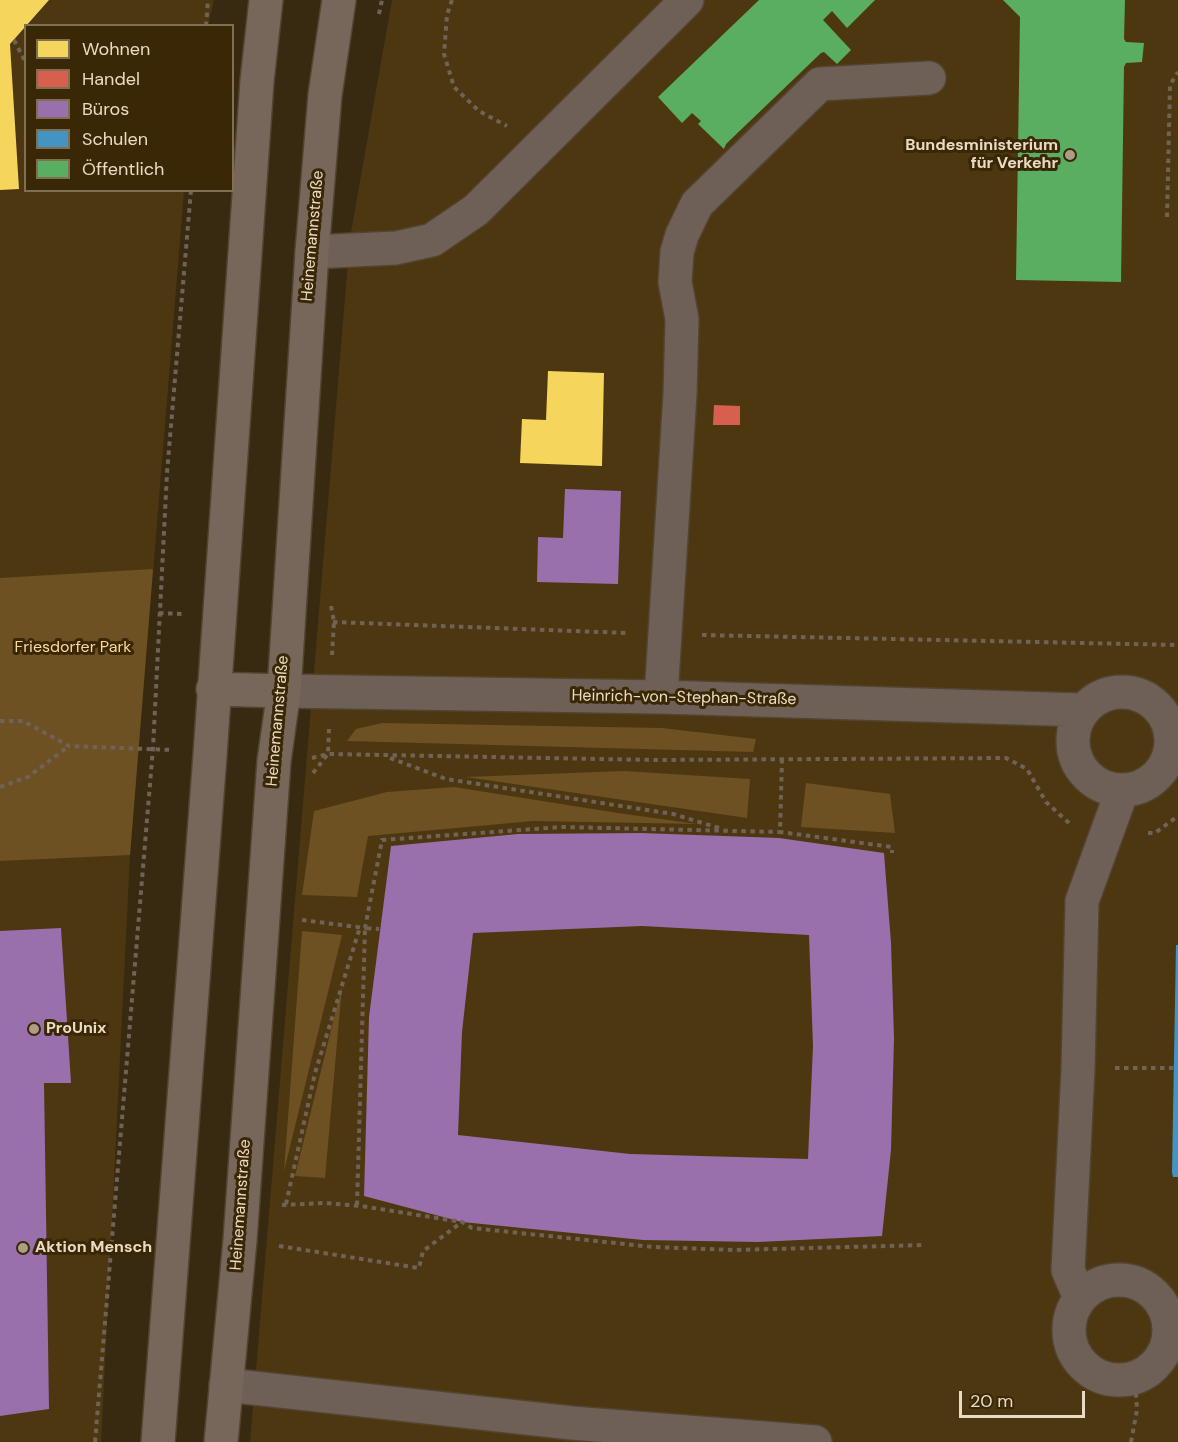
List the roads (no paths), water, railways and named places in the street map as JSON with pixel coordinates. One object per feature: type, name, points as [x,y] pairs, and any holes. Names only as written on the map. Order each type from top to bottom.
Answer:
[{"type":"main road","points":[[158,1442],[256,81],[266,0]]},
{"type":"main road","name":"Heinemannstraße","points":[[221,1442],[240,1239],[274,761],[284,691],[312,252],[325,95],[339,0]]},
{"type":"main road","points":[[213,689],[284,691]]},
{"type":"street","points":[[312,252],[396,248],[432,240],[476,210],[687,0]]},
{"type":"street","points":[[661,697],[680,394],[682,319],[675,282],[677,252],[682,235],[697,204],[820,84],[929,78]]},
{"type":"street","name":"Heinrich-von-Stephan-Straße","points":[[284,691],[661,697],[1083,710]]},
{"type":"street","points":[[1130,692],[1170,711],[1172,744],[1168,760],[1168,775],[1122,791],[1106,788],[1092,781],[1081,769],[1074,754],[1072,739],[1076,724],[1083,710],[1105,694],[1130,692]]},
{"type":"street","points":[[1080,1298],[1068,1270],[1078,1069],[1082,901],[1122,791]]},
{"type":"street","points":[[1124,1280],[1147,1289],[1171,1304],[1168,1340],[1161,1356],[1150,1369],[1135,1377],[1119,1380],[1103,1377],[1089,1370],[1078,1358],[1071,1344],[1069,1328],[1072,1312],[1080,1298],[1093,1288],[1108,1281],[1124,1280]]},
{"type":"street","points":[[226,1385],[561,1432],[815,1442]]},
{"type":"place","name":"Bundesministerium für Verkehr","points":[[1070,155]]},
{"type":"place","name":"ProUnix","points":[[34,1029]]},
{"type":"place","name":"Aktion Mensch","points":[[23,1248]]},
{"type":"park label","name":"Friesdorfer Park","points":[[73,648]]}]
